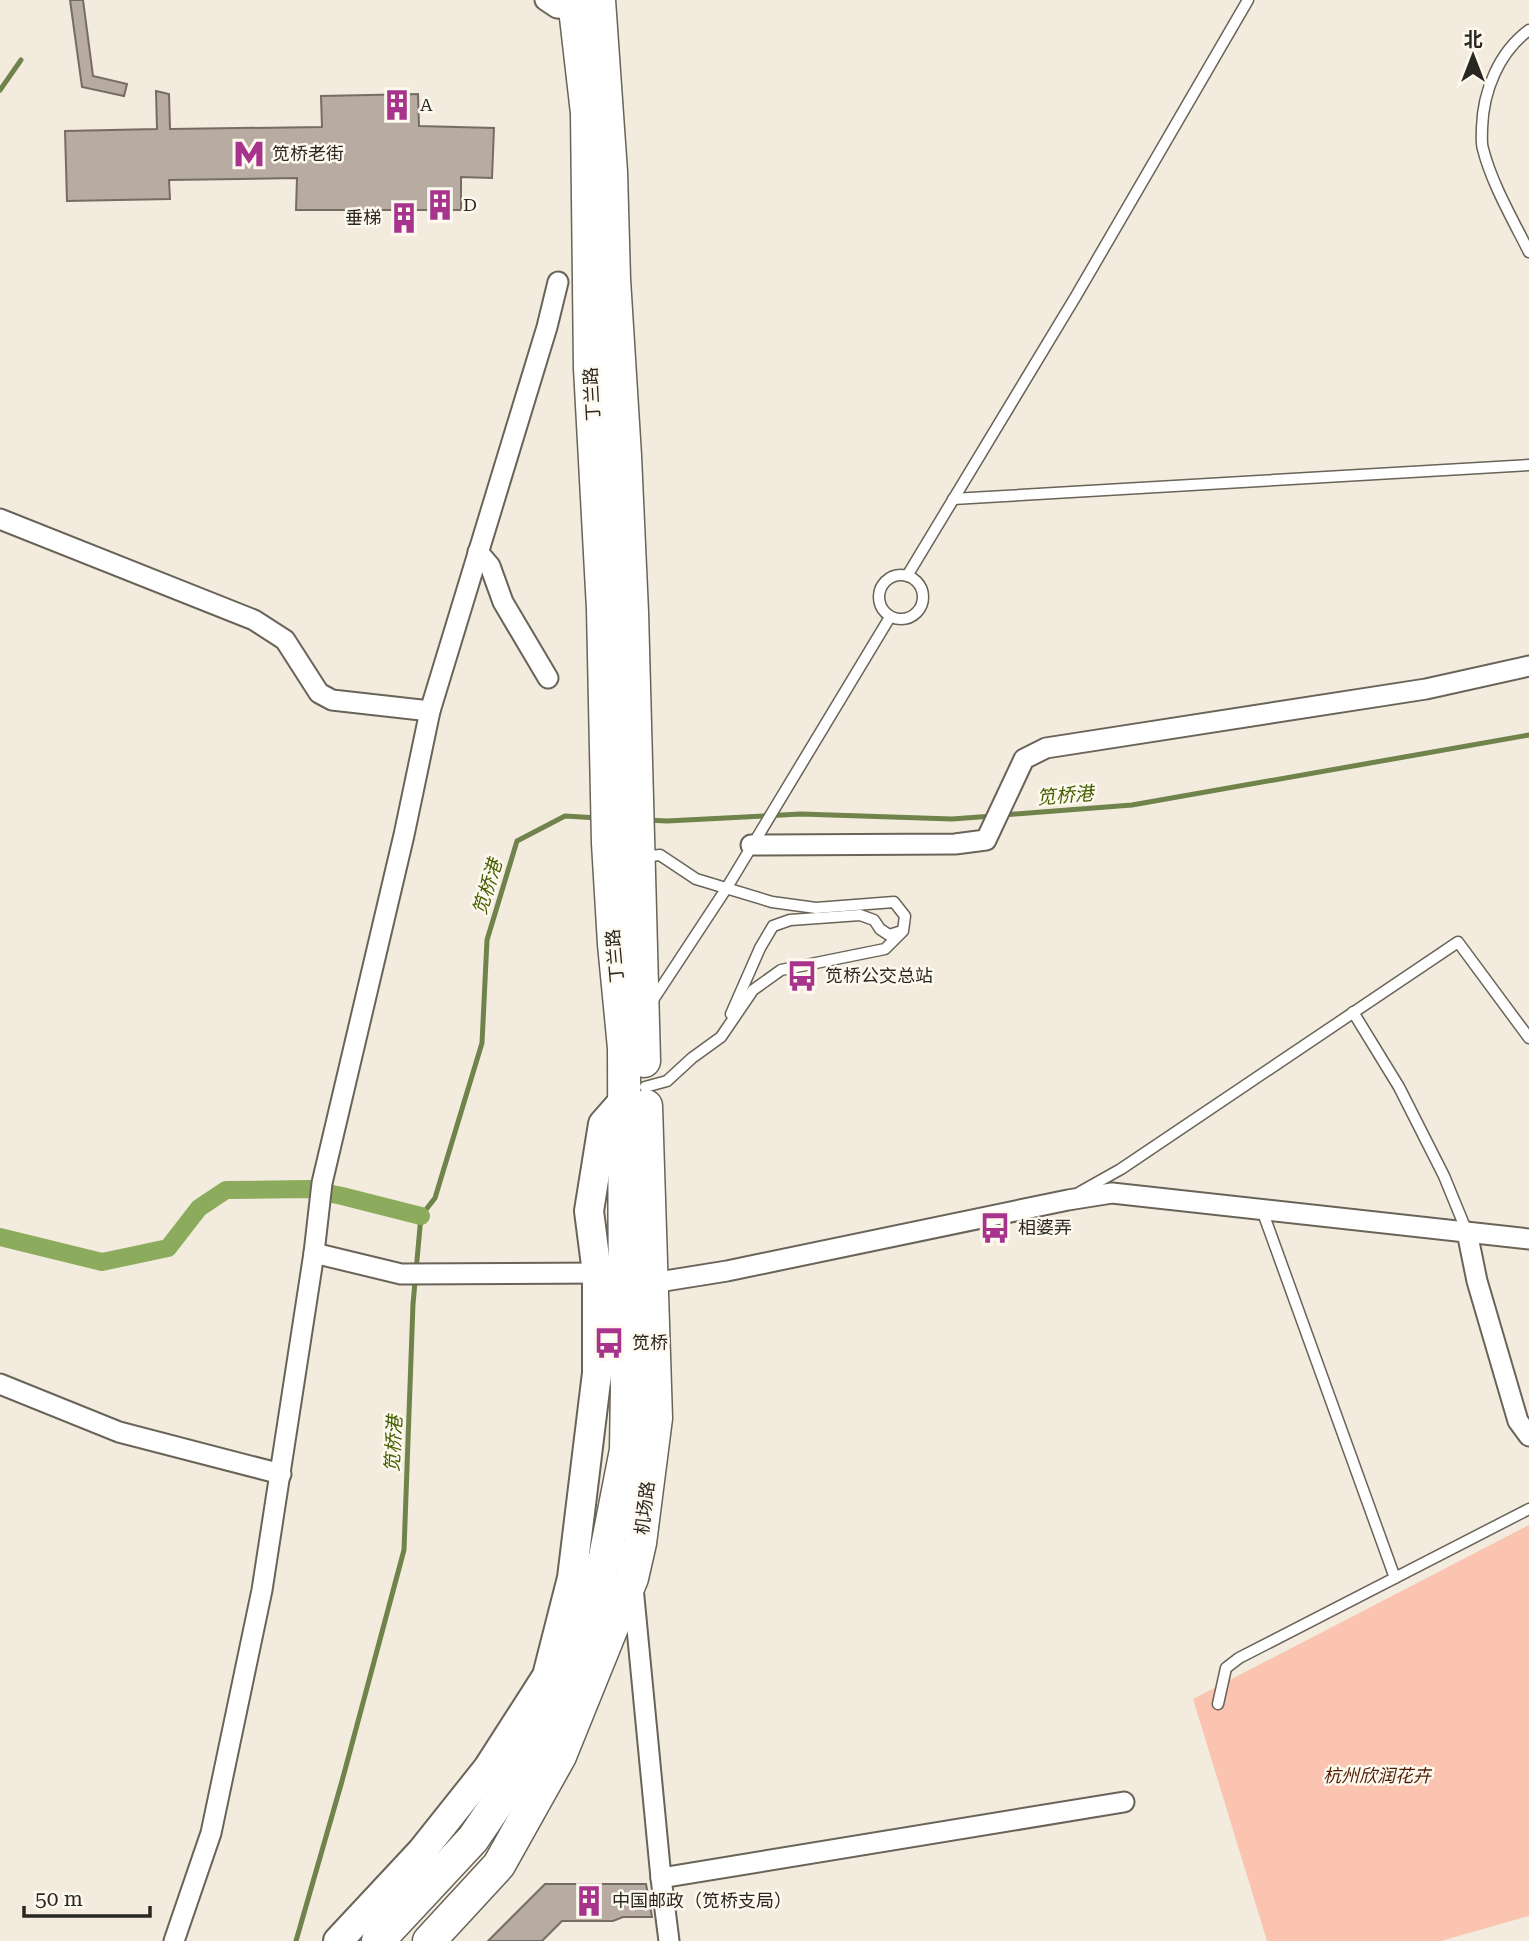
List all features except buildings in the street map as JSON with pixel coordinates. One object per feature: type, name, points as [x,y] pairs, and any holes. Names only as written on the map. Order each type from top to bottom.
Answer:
[{"type":"main road","name":"丁兰路","points":[[583,4],[610,159],[625,456],[637,789],[628,846],[632,1022]]},
{"type":"main road","name":"丁兰路","points":[[583,4],[590,368],[603,609],[606,789],[628,846]]},
{"type":"main road","name":"机场路","points":[[378,1941],[473,1839],[544,1736],[580,1643],[605,1557],[626,1450],[625,1276],[635,1093],[632,1022]]},
{"type":"main road","name":"机场路","points":[[429,1941],[499,1865],[561,1756],[632,1578],[640,1543],[656,1419],[653,1363],[625,1276],[589,1211],[603,1124],[635,1093]]},
{"type":"main road","name":"机场路","points":[[338,1941],[422,1851],[488,1768],[547,1676],[572,1578],[597,1373],[625,1276]]},
{"type":"street","points":[[174,1941],[211,1833],[262,1590],[314,1253],[321,1191],[404,835],[430,711],[547,327],[558,282]]},
{"type":"street","points":[[0,519],[254,620],[285,640],[319,693],[332,700],[430,711]]},
{"type":"street","points":[[478,552],[490,566],[502,602],[548,678]]},
{"type":"street","points":[[755,840],[955,844],[986,840],[1024,759],[1046,748],[1426,689],[1529,666]]},
{"type":"street","points":[[314,1253],[408,1275],[625,1276],[727,1271],[1112,1193],[1529,1239]]},
{"type":"street","points":[[1467,1232],[1477,1281],[1518,1421],[1529,1436]]},
{"type":"street","points":[[0,1384],[119,1432],[281,1474]]},
{"type":"street","points":[[632,1578],[669,1941]]},
{"type":"street","points":[[661,1878],[1125,1802]]},
{"type":"lane","points":[[907,576],[1076,296],[1248,0]]},
{"type":"lane","points":[[1529,30],[1516,39],[1494,72],[1483,113],[1482,148],[1497,188],[1529,252]]},
{"type":"lane","points":[[953,499],[1529,465]]},
{"type":"lane","points":[[900,575],[907,576],[919,584],[923,598],[921,606],[911,617],[890,617],[880,607],[879,592],[886,580],[900,575]]},
{"type":"lane","points":[[632,1022],[726,889],[890,617]]},
{"type":"lane","points":[[628,846],[660,855],[696,879],[772,902],[816,908],[894,902],[905,916],[903,931],[885,949],[781,970],[753,990],[720,1037],[667,1081],[635,1093]]},
{"type":"lane","points":[[720,1037],[760,948],[773,926],[790,920],[860,915],[874,920],[880,929],[889,935],[903,931]]},
{"type":"lane","points":[[1068,1200],[1121,1169],[1458,942],[1529,1038]]},
{"type":"lane","points":[[1353,1012],[1399,1087],[1444,1176],[1467,1232]]},
{"type":"lane","points":[[1262,1209],[1395,1578]]},
{"type":"lane","points":[[1218,1704],[1226,1668],[1239,1658],[1529,1509]]},
{"type":"green space","name":"杭州欣润花卉","points":[[1529,1525],[1529,1916],[1441,1941],[1267,1941],[1193,1699]]},
{"type":"waterway","points":[[0,90],[21,60]]},
{"type":"waterway","name":"笕桥港","points":[[1003,815],[1132,805],[1529,735]]},
{"type":"waterway","name":"笕桥港","points":[[646,820],[801,814],[952,819],[993,816]]},
{"type":"waterway","name":"笕桥港","points":[[296,1941],[404,1550],[413,1304],[421,1216],[435,1198],[482,1043],[487,940],[517,841],[565,816],[598,818]]},
{"type":"waterway","points":[[0,1237],[102,1262],[168,1248],[199,1208],[226,1190],[309,1189],[421,1216]]},
{"type":"place","name":"A","points":[[397,105]]},
{"type":"place","name":"笕桥老街","points":[[249,154]]},
{"type":"place","name":"D","points":[[440,205]]},
{"type":"place","name":"垂梯","points":[[404,218]]},
{"type":"place","name":"笕桥公交总站","points":[[802,976]]},
{"type":"place","name":"相婆弄","points":[[995,1228]]},
{"type":"place","name":"笕桥","points":[[609,1343]]},
{"type":"place","name":"中国邮政（笕桥支局）","points":[[589,1901]]}]
